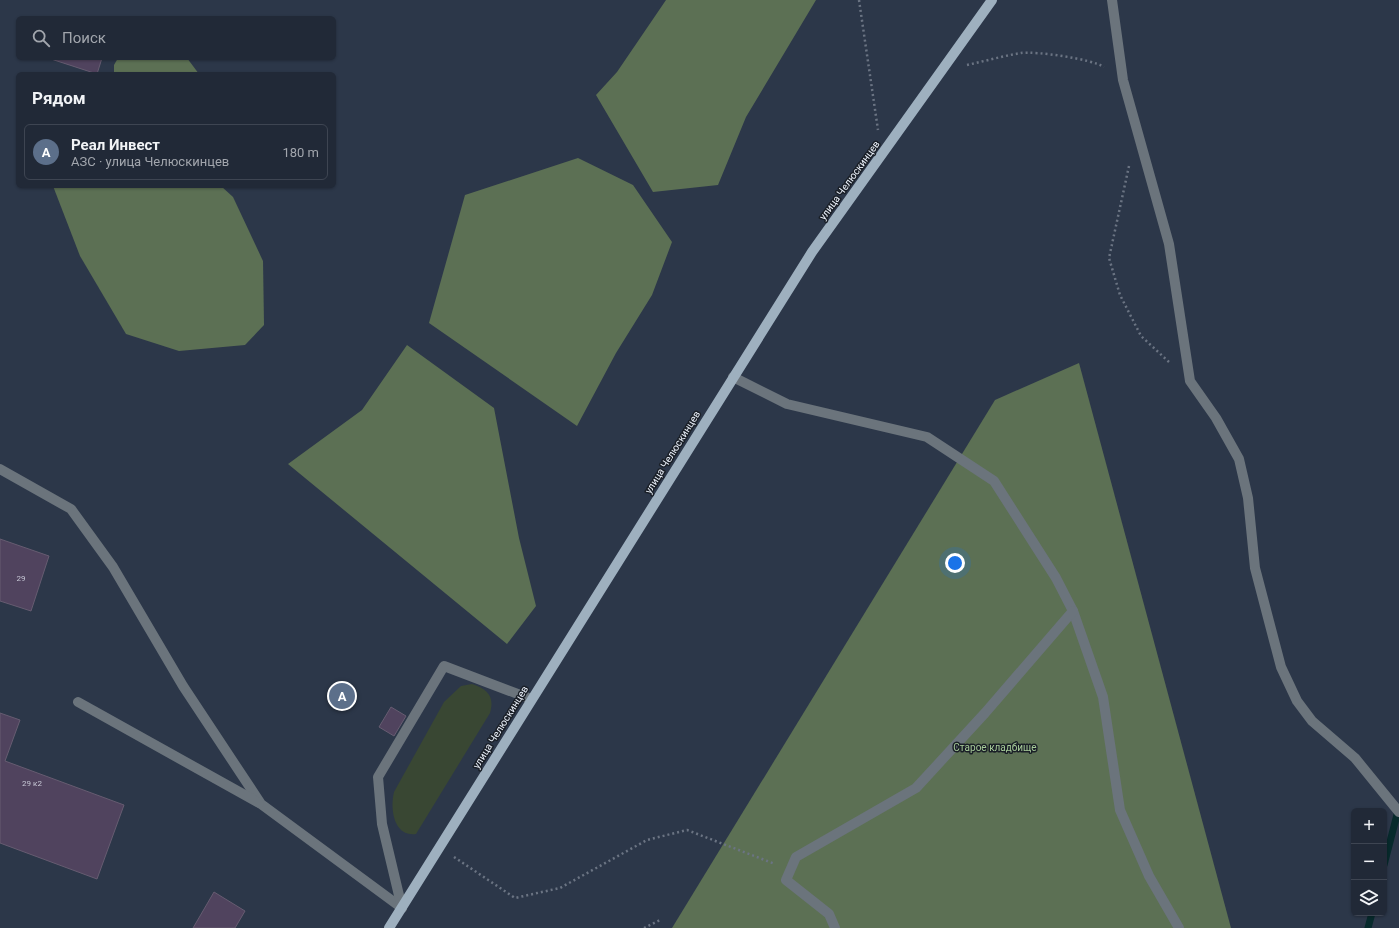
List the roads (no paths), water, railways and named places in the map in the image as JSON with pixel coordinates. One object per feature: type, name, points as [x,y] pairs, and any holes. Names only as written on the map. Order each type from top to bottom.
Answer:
[{"type":"main road","name":"улица Челюскинцев","points":[[389,928],[812,252],[992,0]]},
{"type":"street","points":[[1112,0],[1123,80],[1169,244],[1190,381],[1216,418],[1239,459],[1248,498],[1255,568],[1282,667],[1297,701],[1312,721],[1355,758],[1399,812]]},
{"type":"street","points":[[733,377],[787,404],[927,437],[994,481],[1056,578],[1073,611],[1103,697],[1120,810],[1149,876],[1179,928]]},
{"type":"street","points":[[0,469],[71,509],[113,567],[183,686],[261,804]]},
{"type":"street","points":[[835,928],[829,914],[786,880],[796,857],[916,788],[985,713],[1073,611]]},
{"type":"street","points":[[402,908],[382,824],[378,777],[444,666],[531,699]]},
{"type":"street","points":[[78,702],[261,804],[402,908]]},
{"type":"waterway","points":[[1387,853],[1399,807]]},
{"type":"waterway","points":[[1368,928],[1371,916]]},
{"type":"place","name":"Реал Инвест","points":[[342,696]]},
{"type":"park label","name":"Старое кладбище","points":[[995,747]]}]
